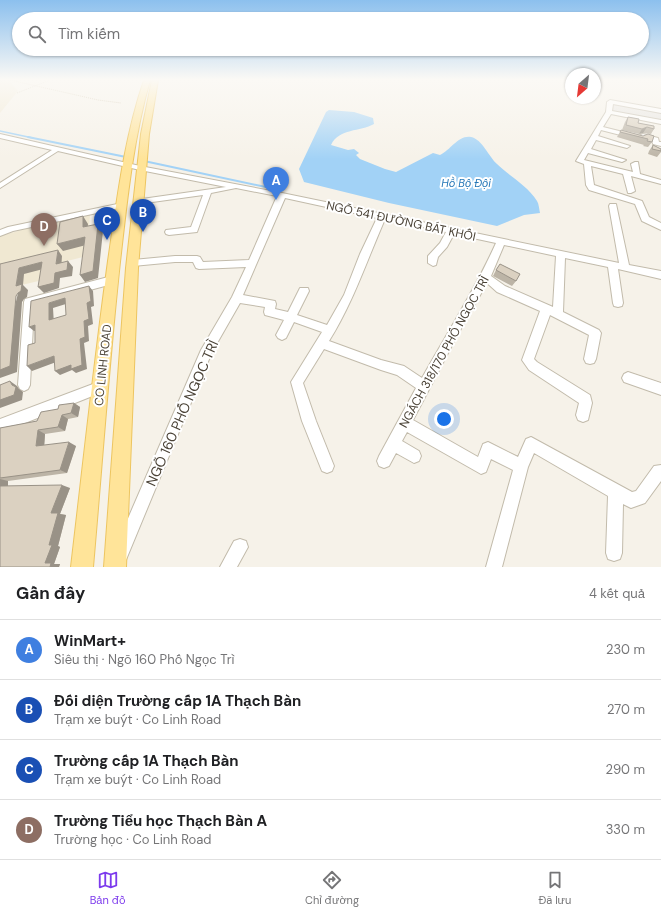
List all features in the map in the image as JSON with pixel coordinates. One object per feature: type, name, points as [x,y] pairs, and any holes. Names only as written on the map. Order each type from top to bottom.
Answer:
[{"type":"main road","name":"CO LINH ROAD","points":[[115,567],[133,259],[138,202],[134,161],[134,123],[139,106]]},
{"type":"main road","name":"CO LINH ROAD","points":[[82,567],[114,258],[122,205],[134,161],[148,122],[150,106]]},
{"type":"main road","points":[[134,123],[148,122]]},
{"type":"main road","points":[[114,258],[133,259]]},
{"type":"street","points":[[635,106],[661,111]]},
{"type":"street","points":[[613,110],[661,117]]},
{"type":"street","points":[[613,110],[661,122]]},
{"type":"street","points":[[613,110],[594,137],[580,161],[661,183]]},
{"type":"street","points":[[600,128],[640,138],[643,136],[656,139],[658,143],[652,149],[661,152]]},
{"type":"street","name":"NGÕ 541 ĐƯỜNG BÁT KHỐI","points":[[0,136],[56,150],[134,161],[240,187],[661,275]]},
{"type":"street","points":[[594,137],[627,146]]},
{"type":"street","points":[[0,186],[56,150]]},
{"type":"street","points":[[587,150],[622,160]]},
{"type":"street","points":[[587,163],[590,185],[592,188],[639,203],[645,219],[661,228]]},
{"type":"street","points":[[635,164],[637,176]]},
{"type":"street","points":[[626,173],[632,191]]},
{"type":"street","points":[[138,202],[240,187]]},
{"type":"street","points":[[169,232],[194,230],[208,192]]},
{"type":"street","name":"NGÕ 160 PHỐ NGỌC TRÌ","points":[[115,567],[207,350],[238,298],[282,196]]},
{"type":"street","points":[[0,233],[11,229],[122,205]]},
{"type":"street","points":[[613,206],[625,268]]},
{"type":"street","points":[[327,466],[309,422],[297,382],[330,330],[349,295],[365,254],[382,217]]},
{"type":"street","points":[[433,263],[433,256],[444,245],[451,231]]},
{"type":"street","name":"NGÁCH 318/170 PHỐ NGỌC TRÌ","points":[[384,461],[425,387],[454,330],[486,277],[501,242]]},
{"type":"street","points":[[558,314],[561,254]]},
{"type":"street","points":[[133,259],[197,259],[199,266],[252,263]]},
{"type":"street","points":[[612,265],[618,303]]},
{"type":"street","points":[[486,277],[501,289],[558,314],[595,333],[590,359]]},
{"type":"street","points":[[24,385],[29,302],[112,280]]},
{"type":"street","points":[[282,335],[304,291]]},
{"type":"street","points":[[238,298],[271,304],[269,312],[291,316],[330,330]]},
{"type":"street","points":[[546,309],[528,360],[533,366],[585,399],[586,403],[583,415]]},
{"type":"street","points":[[321,343],[381,366],[400,370],[425,387]]},
{"type":"street","points":[[628,378],[661,389]]},
{"type":"street","points":[[0,426],[101,387]]},
{"type":"street","points":[[405,423],[481,467],[488,449],[521,467]]},
{"type":"street","points":[[394,444],[414,456]]},
{"type":"street","points":[[494,567],[521,467],[531,444],[631,500],[640,498],[659,472],[661,472]]},
{"type":"street","points":[[614,553],[616,491]]},
{"type":"street","points":[[228,567],[240,547]]},
{"type":"shaded area","points":[[0,106],[5,106],[0,113]]},
{"type":"shaded area","points":[[612,106],[625,106],[661,113],[661,121],[612,111]]},
{"type":"shaded area","points":[[90,214],[87,256],[63,262],[60,276],[0,290],[0,236],[47,223]]},
{"type":"water","name":"Hồ Bộ Đội","points":[[329,110],[354,112],[373,118],[374,124],[344,133],[331,145],[348,150],[354,149],[359,153],[356,155],[360,159],[396,172],[433,153],[440,155],[444,153],[462,138],[475,138],[497,164],[533,195],[538,202],[540,213],[524,215],[497,226],[389,203],[304,182],[299,169],[326,112]]},
{"type":"building","points":[[628,117],[639,119],[638,123],[654,126],[654,129],[647,127],[642,129],[626,125]]},
{"type":"building","points":[[621,130],[643,136],[648,134],[654,136],[652,142],[647,141],[648,139],[620,132]]},
{"type":"building","points":[[653,145],[661,149],[661,151],[652,149]]},
{"type":"building","points":[[83,216],[83,227],[98,224],[93,271],[80,275],[85,237],[57,244],[60,222]]},
{"type":"building","points":[[58,250],[56,264],[68,261],[67,270],[55,273],[54,283],[38,287],[42,262],[19,268],[16,286],[22,284],[21,291],[16,296],[10,366],[0,370],[0,264]]},
{"type":"building","points":[[500,264],[520,274],[516,281],[496,270]]},
{"type":"building","points":[[89,286],[91,301],[87,303],[89,319],[84,321],[85,337],[80,339],[82,365],[71,369],[71,365],[55,371],[54,356],[27,366],[28,345],[35,343],[35,325],[29,327],[31,301]],"holes":[[[65,298],[66,315],[49,320],[49,303]]]},
{"type":"building","points":[[10,381],[12,385],[16,387],[14,395],[0,400],[0,385]]},
{"type":"building","points":[[74,403],[71,413],[62,415],[58,427],[38,430],[36,446],[69,442],[60,470],[0,478],[0,428],[37,421],[41,412],[58,409],[59,405]]},
{"type":"building","points":[[62,485],[51,513],[58,513],[49,545],[52,545],[45,563],[51,563],[50,567],[0,567],[0,486]]},
{"type":"waterway","points":[[0,131],[33,138]]},
{"type":"waterway","points":[[28,137],[126,157]]},
{"type":"waterway","points":[[144,161],[275,189]]},
{"type":"place","name":"WinMart+","points":[[276,200]]},
{"type":"place","name":"Đối diện Trường cấp 1A Thạch Bàn","points":[[143,232]]},
{"type":"place","name":"Trường cấp 1A Thạch Bàn","points":[[107,240]]},
{"type":"place","name":"Trường Tiểu học Thạch Bàn A","points":[[44,246]]}]
